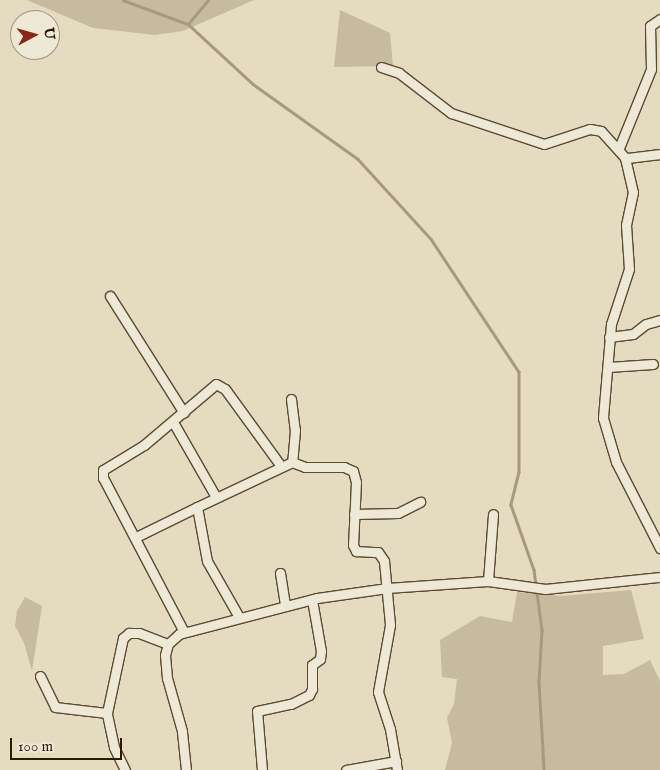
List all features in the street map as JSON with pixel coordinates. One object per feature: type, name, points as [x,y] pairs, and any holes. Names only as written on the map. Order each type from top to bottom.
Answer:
[{"type":"street","points":[[620,148],[655,69],[648,33],[650,26],[660,19]]},
{"type":"street","points":[[381,67],[400,73],[451,113],[544,144],[595,130],[607,134],[620,148],[625,158],[633,192],[626,225],[628,269],[609,336],[604,426],[616,462],[660,548]]},
{"type":"street","points":[[625,158],[660,154]]},
{"type":"street","points":[[110,296],[184,413]]},
{"type":"street","points":[[609,336],[633,334],[646,324],[660,320]]},
{"type":"street","points":[[608,367],[653,364]]},
{"type":"street","points":[[184,632],[136,537],[103,478],[103,470],[124,459],[173,422],[212,386],[220,385],[281,466]]},
{"type":"street","points":[[291,399],[295,430],[292,462]]},
{"type":"street","points":[[173,422],[216,497]]},
{"type":"street","points":[[136,537],[292,462],[305,467],[344,467],[353,471],[354,548],[380,554],[387,588],[389,634],[378,692],[390,728],[397,766],[346,770]]},
{"type":"street","points":[[354,514],[398,512],[420,502]]},
{"type":"street","points":[[197,507],[207,561],[239,617]]},
{"type":"street","points":[[488,581],[493,514]]},
{"type":"street","points":[[280,573],[285,606]]},
{"type":"street","points":[[168,644],[184,632],[239,617],[312,600],[387,588],[488,581],[535,588],[660,577]]},
{"type":"street","points":[[262,770],[257,711],[291,704],[309,695],[312,689],[312,665],[320,659],[321,651],[312,600]]},
{"type":"street","points":[[125,770],[111,736],[107,713],[126,635],[138,633],[168,644]]},
{"type":"street","points":[[168,644],[167,678],[182,731],[186,770]]},
{"type":"street","points":[[40,676],[54,707],[107,713]]},
{"type":"shaded area","points":[[27,0],[254,0],[183,31],[155,35],[93,28],[60,14],[60,10],[51,10]]},
{"type":"shaded area","points":[[340,10],[390,33],[393,66],[334,67]]},
{"type":"shaded area","points":[[631,590],[644,639],[603,646],[603,675],[624,674],[650,660],[660,681],[660,770],[445,770],[452,743],[447,718],[454,704],[457,679],[442,677],[440,640],[480,616],[512,622],[517,592],[561,596]]},
{"type":"shaded area","points":[[25,597],[42,606],[32,671],[24,643],[15,626],[17,611]]},
{"type":"waterway","points":[[123,0],[188,24],[253,84],[358,159],[431,239],[519,372],[519,472],[511,505],[534,570],[542,630],[539,682],[544,770]]},
{"type":"waterway","points":[[188,24],[208,0]]}]
